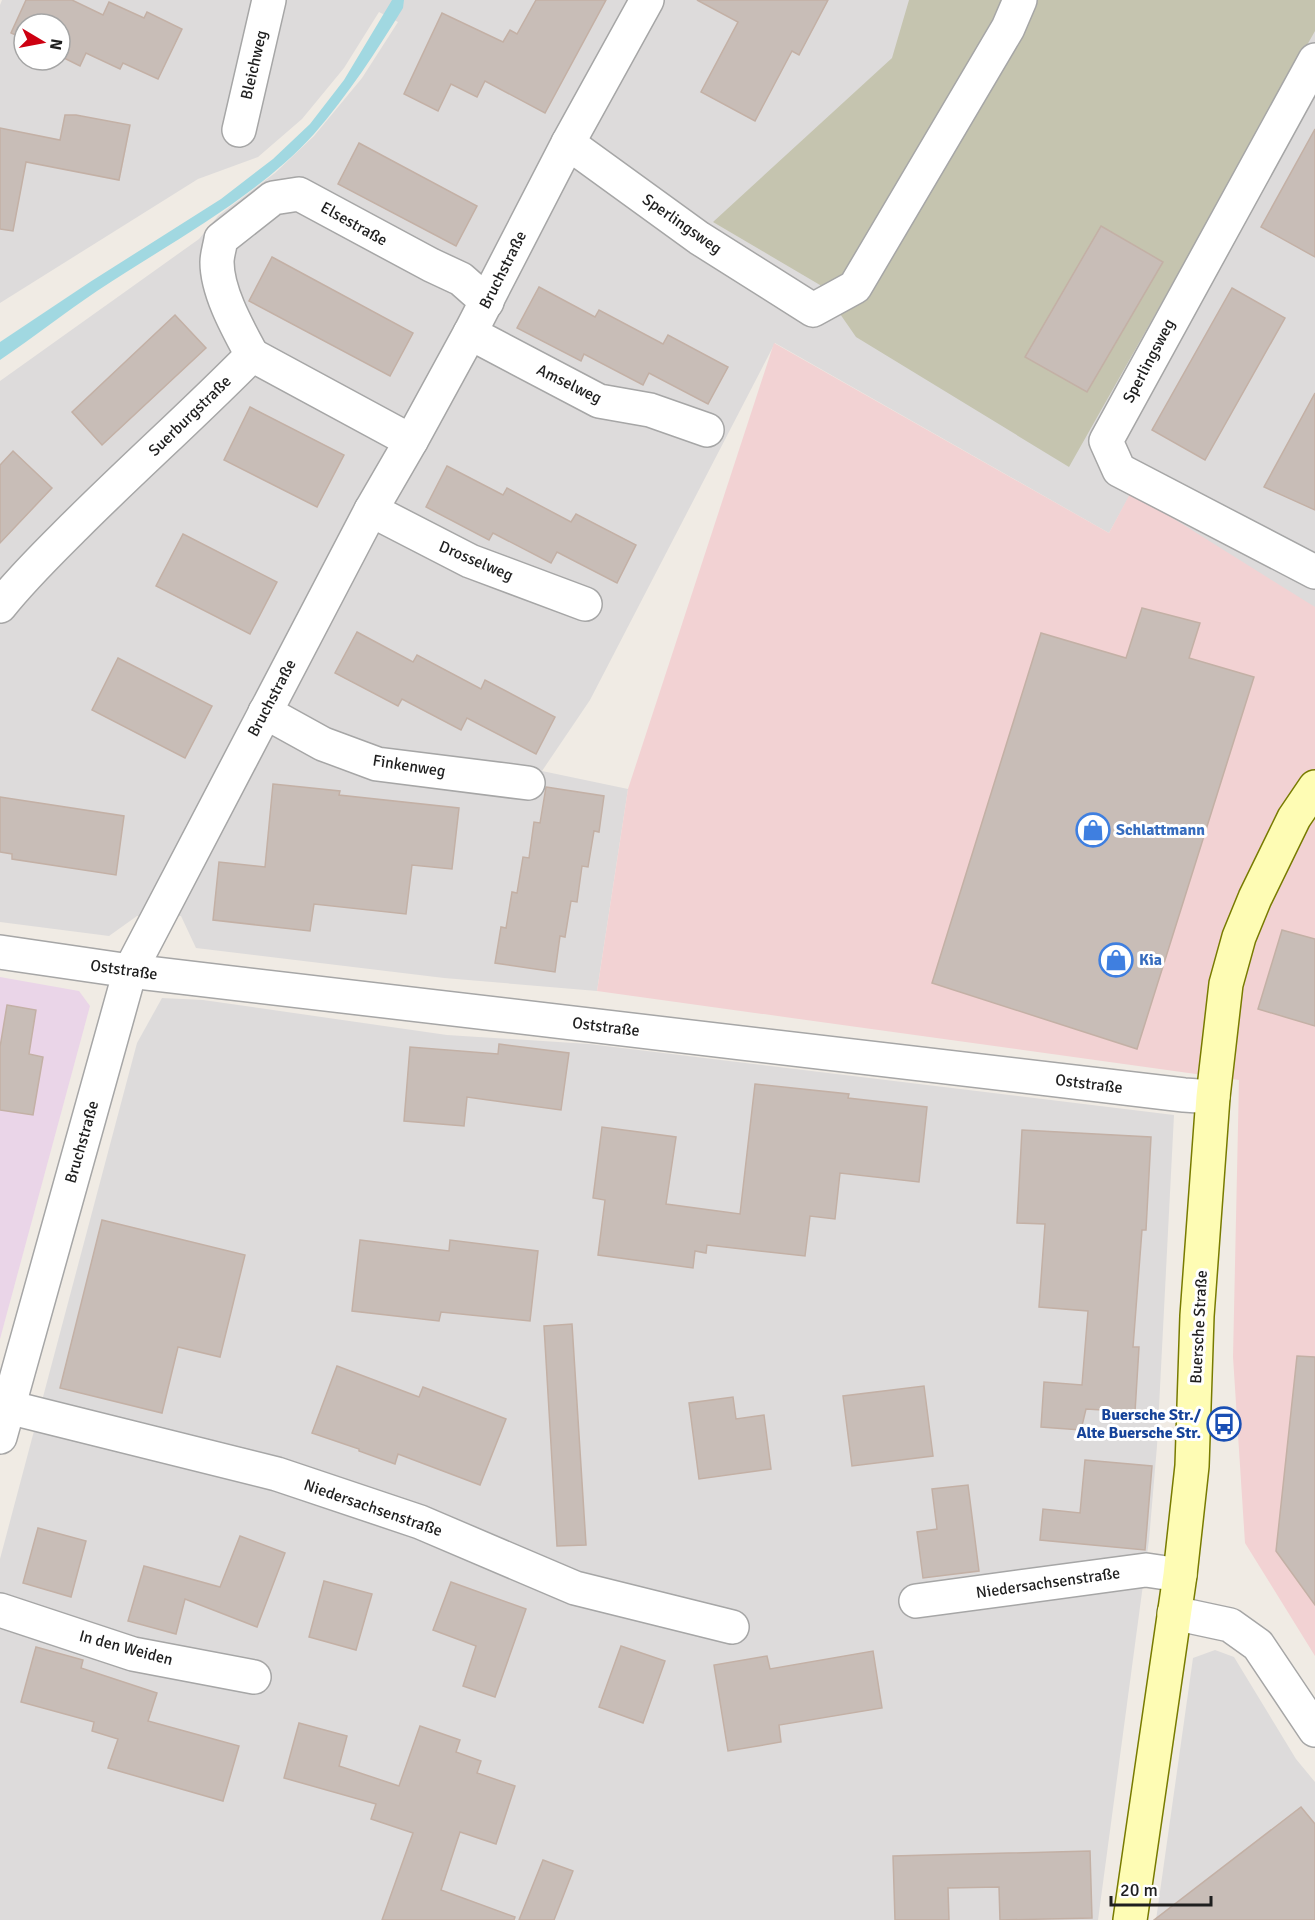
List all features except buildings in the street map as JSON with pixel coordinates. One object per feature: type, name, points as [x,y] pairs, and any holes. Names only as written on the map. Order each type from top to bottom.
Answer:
[{"type":"main road","name":"Buersche Straße","points":[[1130,1920],[1180,1575],[1192,1467],[1197,1316],[1213,1097],[1226,984],[1239,937],[1272,860],[1294,818],[1315,787]]},
{"type":"street","name":"Bleichweg","points":[[239,130],[269,0]]},
{"type":"street","name":"Bruchstraße","points":[[4,1422],[130,971],[370,510],[411,441],[487,302],[568,143],[647,0]]},
{"type":"street","name":"Sperlingsweg","points":[[568,143],[699,238],[813,310],[855,287],[1008,28],[1020,0]]},
{"type":"street","name":"Sperlingsweg","points":[[1315,60],[1106,441],[1119,470],[1315,572]]},
{"type":"street","name":"Elsestraße","points":[[252,355],[240,334],[220,285],[217,262],[221,239],[273,198],[299,194],[431,266],[461,279],[487,302]]},
{"type":"street","name":"Amselweg","points":[[470,333],[599,401],[650,410],[707,430]]},
{"type":"street","points":[[252,355],[411,441]]},
{"type":"street","name":"Suerburgstraße","points":[[0,606],[19,582],[104,497],[212,396],[252,355]]},
{"type":"street","name":"Drosselweg","points":[[370,510],[470,561],[585,604]]},
{"type":"street","name":"Finkenweg","points":[[265,712],[323,744],[377,764],[528,783]]},
{"type":"street","name":"Oststraße","points":[[0,952],[130,971],[1213,1097]]},
{"type":"street","name":"Niedersachsenstraße","points":[[4,1422],[277,1474],[420,1522],[575,1588],[732,1627]]},
{"type":"street","name":"Niedersachsenstraße","points":[[916,1601],[1146,1570],[1180,1575]]},
{"type":"street","name":"In den Weiden","points":[[0,1610],[133,1654],[254,1677]]},
{"type":"street","points":[[1174,1613],[1230,1625],[1258,1646],[1315,1730]]},
{"type":"shaded area","points":[[2,0],[1315,0],[1315,609],[1131,493],[1109,533],[775,343],[590,700],[542,771],[628,789],[597,991],[444,978],[196,948],[181,916],[137,916],[109,936],[0,922],[0,381],[199,239],[218,216],[275,173],[314,136],[362,78],[398,22],[379,12],[344,68],[302,119],[258,157],[198,179],[0,303],[0,5]]},
{"type":"shaded area","points":[[909,0],[1315,0],[1315,31],[1069,467],[856,337],[820,285],[713,222],[892,58]]},
{"type":"shaded area","points":[[774,343],[1109,533],[1131,492],[1315,607],[1315,1656],[1245,1543],[1233,1357],[1239,1080],[597,991],[628,789]]},
{"type":"shaded area","points":[[0,977],[79,991],[90,1006],[0,1339]]},
{"type":"shaded area","points":[[162,998],[203,1000],[447,1035],[589,1044],[1174,1115],[1157,1446],[1149,1540],[1098,1920],[0,1920],[0,1559],[137,1043]]},
{"type":"shaded area","points":[[1215,1650],[1234,1657],[1296,1759],[1315,1782],[1315,1920],[1156,1920],[1193,1658]]},
{"type":"water","points":[[392,0],[404,0],[403,8],[382,41],[338,104],[314,134],[291,157],[238,200],[97,291],[0,360],[0,342],[221,199],[273,159],[310,124],[344,80]]},
{"type":"place","name":"Schlattmann","points":[[1093,830]]},
{"type":"place","name":"Kia","points":[[1116,960]]},
{"type":"place","name":"Buersche Str./ Alte Buersche Str.","points":[[1224,1424]]}]
